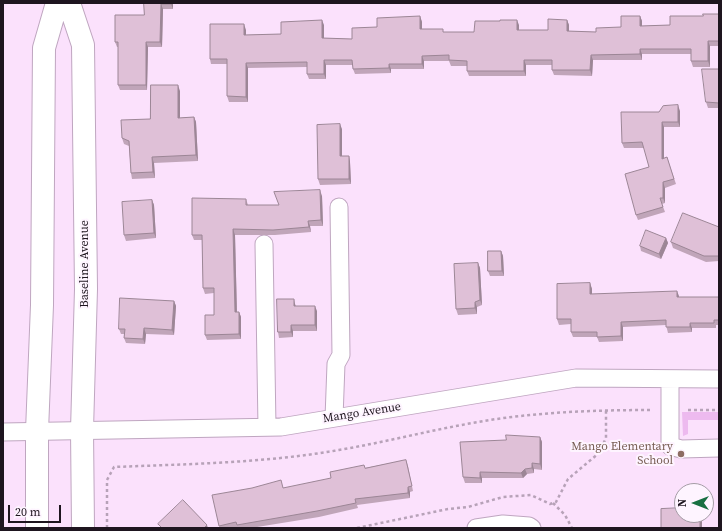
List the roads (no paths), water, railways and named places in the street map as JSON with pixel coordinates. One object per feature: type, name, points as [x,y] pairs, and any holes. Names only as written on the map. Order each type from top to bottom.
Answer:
[{"type":"main road","points":[[37,528],[37,431],[42,305],[44,48],[57,3]]},
{"type":"main road","name":"Baseline Avenue","points":[[69,3],[82,46],[86,288],[82,430],[83,528]]},
{"type":"street","points":[[334,418],[336,364],[341,355],[339,207]]},
{"type":"street","points":[[264,244],[267,427]]},
{"type":"street","name":"Mango Avenue","points":[[3,432],[281,427],[576,378],[719,379]]},
{"type":"street","points":[[670,379],[670,446],[680,449],[719,448]]},
{"type":"street","points":[[476,528],[503,524],[528,526],[532,528]]},
{"type":"place","name":"Mango Elementary School","points":[[681,454]]}]
